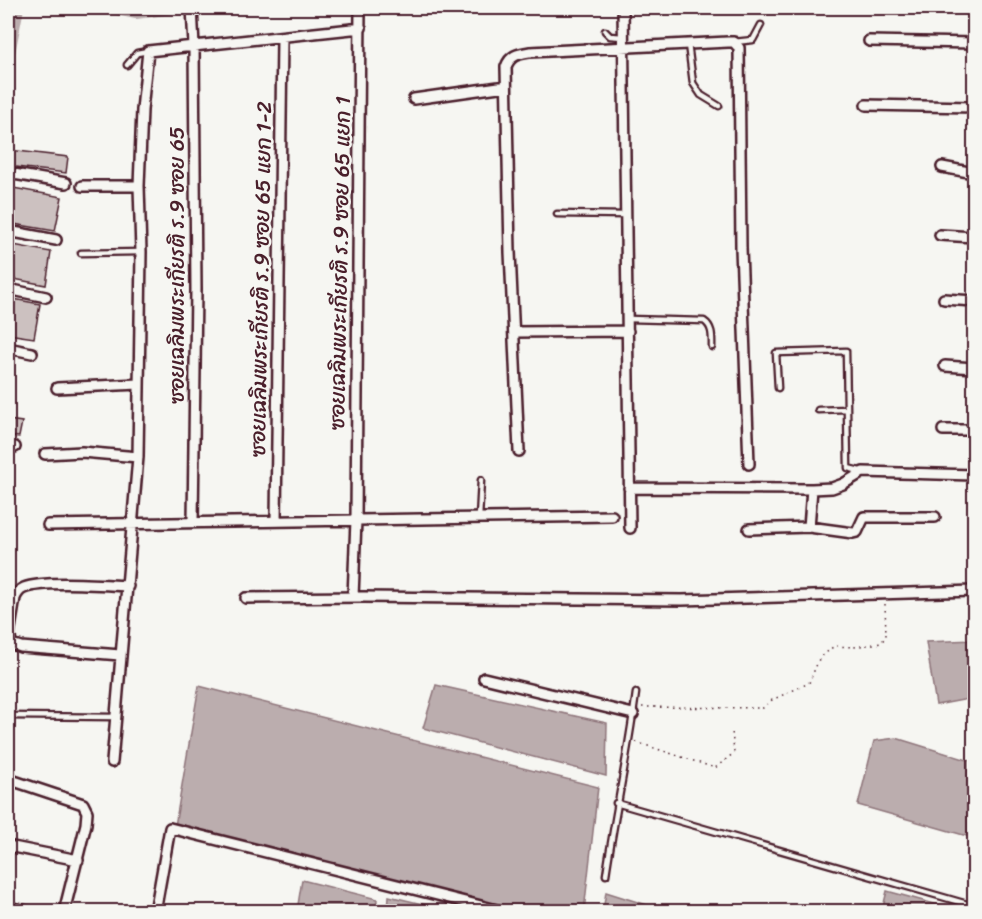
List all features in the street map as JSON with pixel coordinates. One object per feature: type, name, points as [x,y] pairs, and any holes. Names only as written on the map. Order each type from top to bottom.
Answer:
[{"type":"street","name":"ซอยเฉลิมพระเกียรติ ร.9 ซอย 65 แยก 1","points":[[353,597],[356,520],[360,8]]},
{"type":"street","points":[[623,8],[630,528]]},
{"type":"street","name":"ซอยเฉลิมพระเกียรติ ร.9 ซอย 65","points":[[192,10],[196,289],[193,522]]},
{"type":"street","points":[[112,762],[138,457],[141,252],[139,186],[142,110],[148,51],[361,28]]},
{"type":"street","name":"ซอยเฉลิมพระเกียรติ ร.9 ซอย 65 แยก 1-2","points":[[276,521],[282,38]]},
{"type":"street","points":[[869,41],[975,43]]},
{"type":"street","points":[[519,451],[506,86],[508,59],[531,52],[734,42],[739,48],[741,248],[749,464]]},
{"type":"street","points":[[414,99],[506,86]]},
{"type":"street","points":[[866,105],[975,107]]},
{"type":"street","points":[[942,167],[975,173]]},
{"type":"street","points":[[8,173],[66,183]]},
{"type":"street","points":[[82,186],[139,186]]},
{"type":"street","points":[[8,231],[56,240]]},
{"type":"street","points":[[940,235],[975,237]]},
{"type":"street","points":[[8,289],[46,297]]},
{"type":"street","points":[[944,299],[975,301]]},
{"type":"street","points":[[515,332],[628,331]]},
{"type":"street","points":[[8,348],[32,353]]},
{"type":"street","points":[[945,366],[975,368]]},
{"type":"street","points":[[57,388],[139,384]]},
{"type":"street","points":[[943,430],[975,430]]},
{"type":"street","points":[[45,454],[82,452],[138,457]]},
{"type":"street","points":[[629,488],[812,489],[832,488],[862,472],[975,475]]},
{"type":"street","points":[[809,527],[812,489]]},
{"type":"street","points":[[48,525],[612,516]]},
{"type":"street","points":[[749,529],[809,527],[853,533],[859,529],[862,519],[868,516],[935,517]]},
{"type":"street","points":[[120,655],[21,647],[12,644],[9,634],[15,598],[17,592],[22,589],[40,584],[128,586]]},
{"type":"street","points":[[246,598],[682,600],[975,591]]},
{"type":"street","points":[[484,678],[634,710]]},
{"type":"street","points":[[8,779],[82,804],[87,812],[78,860],[64,912]]},
{"type":"street","points":[[155,912],[170,828],[505,912]]},
{"type":"street","points":[[8,846],[78,860]]},
{"type":"street","points":[[8,907],[32,912]]},
{"type":"lane","points":[[734,42],[753,40],[761,25]]},
{"type":"lane","points":[[605,31],[610,36],[623,37]]},
{"type":"lane","points":[[688,44],[693,83],[701,95],[719,106]]},
{"type":"lane","points":[[127,65],[137,53],[148,51]]},
{"type":"lane","points":[[557,214],[626,215]]},
{"type":"lane","points":[[81,253],[141,252]]},
{"type":"lane","points":[[628,319],[704,321],[709,324],[712,331],[712,347]]},
{"type":"lane","points":[[778,388],[776,353],[846,351],[848,468],[862,472]]},
{"type":"lane","points":[[818,410],[847,410]]},
{"type":"lane","points":[[478,518],[481,480]]},
{"type":"lane","points":[[606,875],[616,803],[630,740],[636,693]]},
{"type":"lane","points":[[8,716],[116,717]]},
{"type":"lane","points":[[616,803],[975,906]]},
{"type":"path","points":[[634,710],[763,708],[772,700],[809,683],[819,659],[834,646],[854,647],[881,644],[886,636],[885,594]]},
{"type":"path","points":[[630,740],[715,768],[734,753],[732,731]]},
{"type":"shaded area","points":[[974,640],[974,698],[936,705],[926,642]]},
{"type":"shaded area","points":[[436,685],[607,723],[606,776],[423,728]]},
{"type":"shaded area","points":[[199,686],[598,787],[584,911],[518,911],[175,826]]},
{"type":"shaded area","points":[[896,738],[974,762],[974,838],[858,805],[874,741]]},
{"type":"shaded area","points":[[302,880],[377,899],[376,911],[297,911]]},
{"type":"shaded area","points":[[887,891],[960,911],[882,911]]},
{"type":"shaded area","points":[[606,892],[666,911],[603,911]]},
{"type":"shaded area","points":[[389,896],[451,911],[388,911]]},
{"type":"building","points":[[9,150],[68,157],[66,173],[8,166]]},
{"type":"building","points":[[8,187],[62,197],[55,231],[8,223]]},
{"type":"building","points":[[8,244],[51,252],[46,285],[8,278]]},
{"type":"building","points":[[8,298],[40,304],[34,338],[8,334]]},
{"type":"building","points":[[8,420],[22,422],[19,437],[8,436]]},
{"type":"waterway","points":[[8,63],[19,8]]},
{"type":"waterway","points":[[107,8],[136,14],[179,8]]}]
